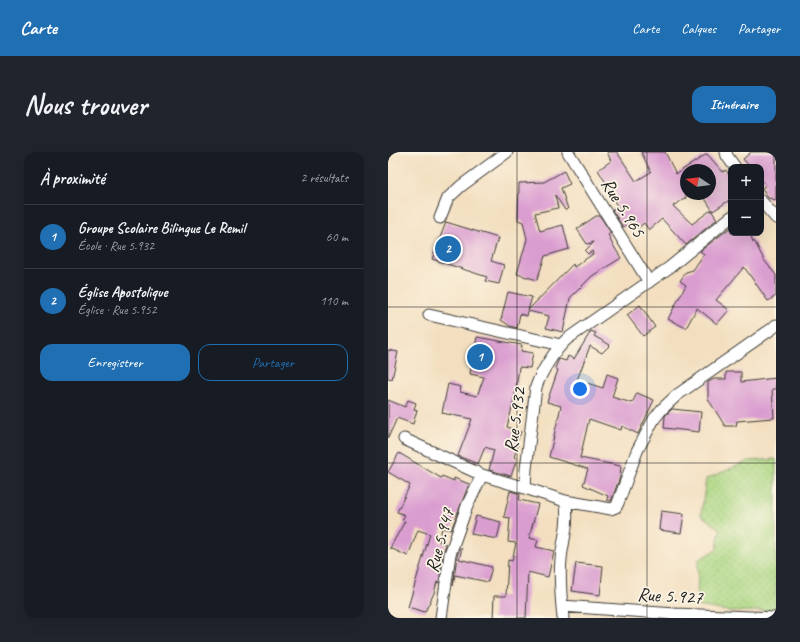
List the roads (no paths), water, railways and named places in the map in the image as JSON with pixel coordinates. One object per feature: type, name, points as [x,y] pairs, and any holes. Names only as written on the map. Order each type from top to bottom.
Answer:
[{"type":"street","points":[[440,218],[448,198],[461,186],[507,152]]},
{"type":"street","name":"Rue 5.965","points":[[568,152],[649,282]]},
{"type":"street","points":[[726,152],[733,164]]},
{"type":"street","points":[[764,204],[776,218]]},
{"type":"street","name":"Rue 5.932","points":[[525,488],[536,387],[539,378],[561,345],[670,267],[728,220]]},
{"type":"street","points":[[429,315],[561,345]]},
{"type":"street","points":[[404,439],[482,475],[565,501],[611,509],[616,507],[618,503],[637,450],[662,409],[678,395],[776,325]]},
{"type":"street","name":"Rue 5.947","points":[[442,618],[450,554],[467,506],[482,475]]},
{"type":"street","points":[[562,618],[560,575],[561,558],[568,516],[565,501]]},
{"type":"street","name":"Rue 5.927","points":[[562,606],[675,614],[776,618]]},
{"type":"place","name":"Église Apostolique","points":[[448,249]]},
{"type":"place","name":"Groupe Scolaire Bilingue Le Remil","points":[[480,357]]}]
